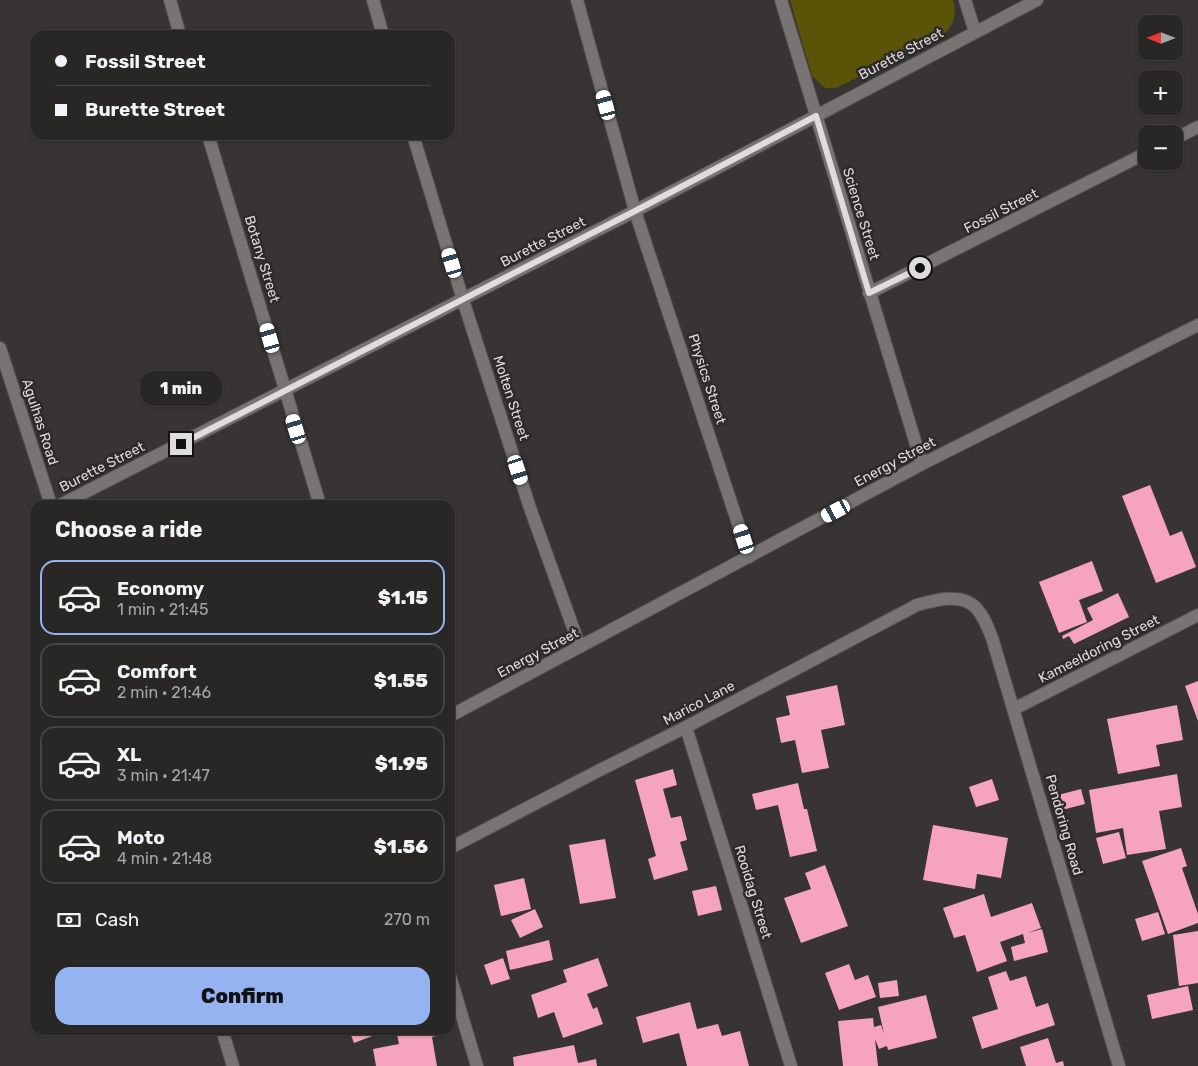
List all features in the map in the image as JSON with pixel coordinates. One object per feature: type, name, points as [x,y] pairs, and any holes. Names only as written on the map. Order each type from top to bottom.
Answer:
[{"type":"street","points":[[170,0],[179,30]]},
{"type":"street","points":[[373,0],[382,30]]},
{"type":"street","name":"Physics Street","points":[[577,0],[635,211],[749,557]]},
{"type":"street","name":"Science Street","points":[[781,0],[922,464]]},
{"type":"street","points":[[966,0],[975,32]]},
{"type":"street","name":"Burette Street","points":[[70,500],[463,300],[1037,0]]},
{"type":"street","points":[[1183,134],[1198,127]]},
{"type":"street","name":"Botany Street","points":[[210,140],[284,391]]},
{"type":"street","points":[[415,140],[463,300]]},
{"type":"street","name":"Fossil Street","points":[[869,293],[1138,158]]},
{"type":"street","name":"Molten Street","points":[[463,300],[530,508],[580,647]]},
{"type":"street","name":"Energy Street","points":[[455,713],[922,464],[1198,325]]},
{"type":"street","name":"Agulhas Road","points":[[0,348],[49,500]]},
{"type":"street","points":[[284,391],[318,500]]},
{"type":"street","name":"Marico Lane","points":[[455,845],[686,727],[917,605],[950,598],[964,601]]},
{"type":"street","name":"Pendoring Road","points":[[964,601],[976,607],[993,641],[1119,1066]]},
{"type":"street","name":"Kameeldoring Street","points":[[1014,709],[1198,615]]},
{"type":"street","name":"Rooidag Street","points":[[686,727],[791,1066]]},
{"type":"street","points":[[455,993],[477,1066]]},
{"type":"street","points":[[224,1035],[233,1066]]},
{"type":"shaded area","points":[[790,0],[953,0],[955,13],[949,28],[935,40],[836,88],[825,88],[812,76]]},
{"type":"building","points":[[1150,485],[1170,536],[1182,531],[1196,567],[1156,583],[1122,496]]},
{"type":"building","points":[[1092,561],[1103,591],[1079,600],[1087,622],[1059,633],[1039,582]]},
{"type":"building","points":[[1118,593],[1129,617],[1074,644],[1069,636],[1063,639],[1062,636],[1093,620],[1087,608]]},
{"type":"building","points":[[1198,681],[1198,721],[1185,686]]},
{"type":"building","points":[[837,685],[845,725],[821,730],[829,768],[802,773],[795,740],[781,743],[776,718],[790,715],[786,696]]},
{"type":"building","points":[[1177,705],[1183,740],[1156,745],[1160,766],[1118,774],[1107,719]]},
{"type":"building","points":[[673,769],[677,785],[663,789],[671,818],[681,816],[687,840],[680,842],[688,870],[654,880],[648,859],[656,856],[635,780]]},
{"type":"building","points":[[1177,774],[1182,807],[1159,811],[1166,849],[1127,855],[1123,828],[1096,833],[1089,790]]},
{"type":"building","points":[[992,779],[999,800],[976,807],[969,787]]},
{"type":"building","points":[[798,783],[804,809],[807,809],[817,851],[790,857],[778,805],[756,810],[752,794]]},
{"type":"building","points":[[1081,789],[1085,804],[1062,810],[1058,795]]},
{"type":"building","points":[[933,825],[1008,838],[1001,878],[977,874],[975,889],[923,880]]},
{"type":"building","points":[[1119,832],[1126,858],[1103,864],[1096,838]]},
{"type":"building","points":[[605,839],[616,898],[580,904],[569,845]]},
{"type":"building","points":[[1181,848],[1187,866],[1182,868],[1198,914],[1198,923],[1168,934],[1142,861]]},
{"type":"building","points":[[825,865],[848,926],[801,943],[784,898],[811,889],[805,873]]},
{"type":"building","points":[[524,878],[531,909],[501,916],[494,885]]},
{"type":"building","points":[[716,886],[722,910],[698,916],[692,891]]},
{"type":"building","points":[[984,894],[991,917],[1032,903],[1041,928],[1027,933],[1042,929],[1048,952],[1014,961],[1011,947],[1025,943],[1023,934],[1000,942],[1007,961],[977,972],[965,935],[954,938],[943,908]]},
{"type":"building","points":[[535,909],[543,927],[520,938],[511,920]]},
{"type":"building","points":[[1158,912],[1165,934],[1142,941],[1135,919]]},
{"type":"building","points":[[1198,931],[1198,983],[1179,986],[1173,935]]},
{"type":"building","points":[[549,940],[553,960],[510,970],[506,951]]},
{"type":"building","points":[[503,958],[510,979],[491,985],[484,965]]},
{"type":"building","points":[[598,958],[608,986],[587,994],[593,1009],[597,1007],[603,1024],[563,1038],[554,1012],[538,1018],[531,995],[567,982],[563,970]]},
{"type":"building","points":[[849,964],[855,980],[868,975],[876,997],[839,1010],[825,973]]},
{"type":"building","points":[[1006,971],[1010,981],[1026,976],[1036,1007],[1048,1003],[1055,1025],[982,1049],[972,1017],[998,1009],[988,977]]},
{"type":"building","points":[[897,980],[899,996],[880,998],[878,983]]},
{"type":"building","points":[[1188,986],[1193,1010],[1152,1019],[1147,995]]},
{"type":"building","points":[[926,995],[937,1038],[888,1050],[887,1046],[879,1049],[875,1039],[878,1066],[843,1066],[838,1021],[873,1018],[874,1027],[881,1025],[884,1034],[878,1007]]},
{"type":"building","points":[[690,1002],[697,1029],[718,1024],[722,1036],[740,1031],[749,1066],[687,1066],[679,1033],[643,1043],[636,1017]]},
{"type":"building","points":[[351,1035],[375,1035],[354,1043]]},
{"type":"building","points":[[397,1035],[440,1035],[432,1037],[437,1066],[376,1066],[373,1049],[399,1044]]},
{"type":"building","points":[[1048,1038],[1056,1063],[1063,1061],[1064,1066],[1026,1066],[1020,1047]]},
{"type":"building","points":[[574,1045],[578,1063],[596,1059],[597,1066],[514,1066],[513,1057]]},
{"type":"route","points":[[181,444],[816,116],[869,293],[920,268]]}]
